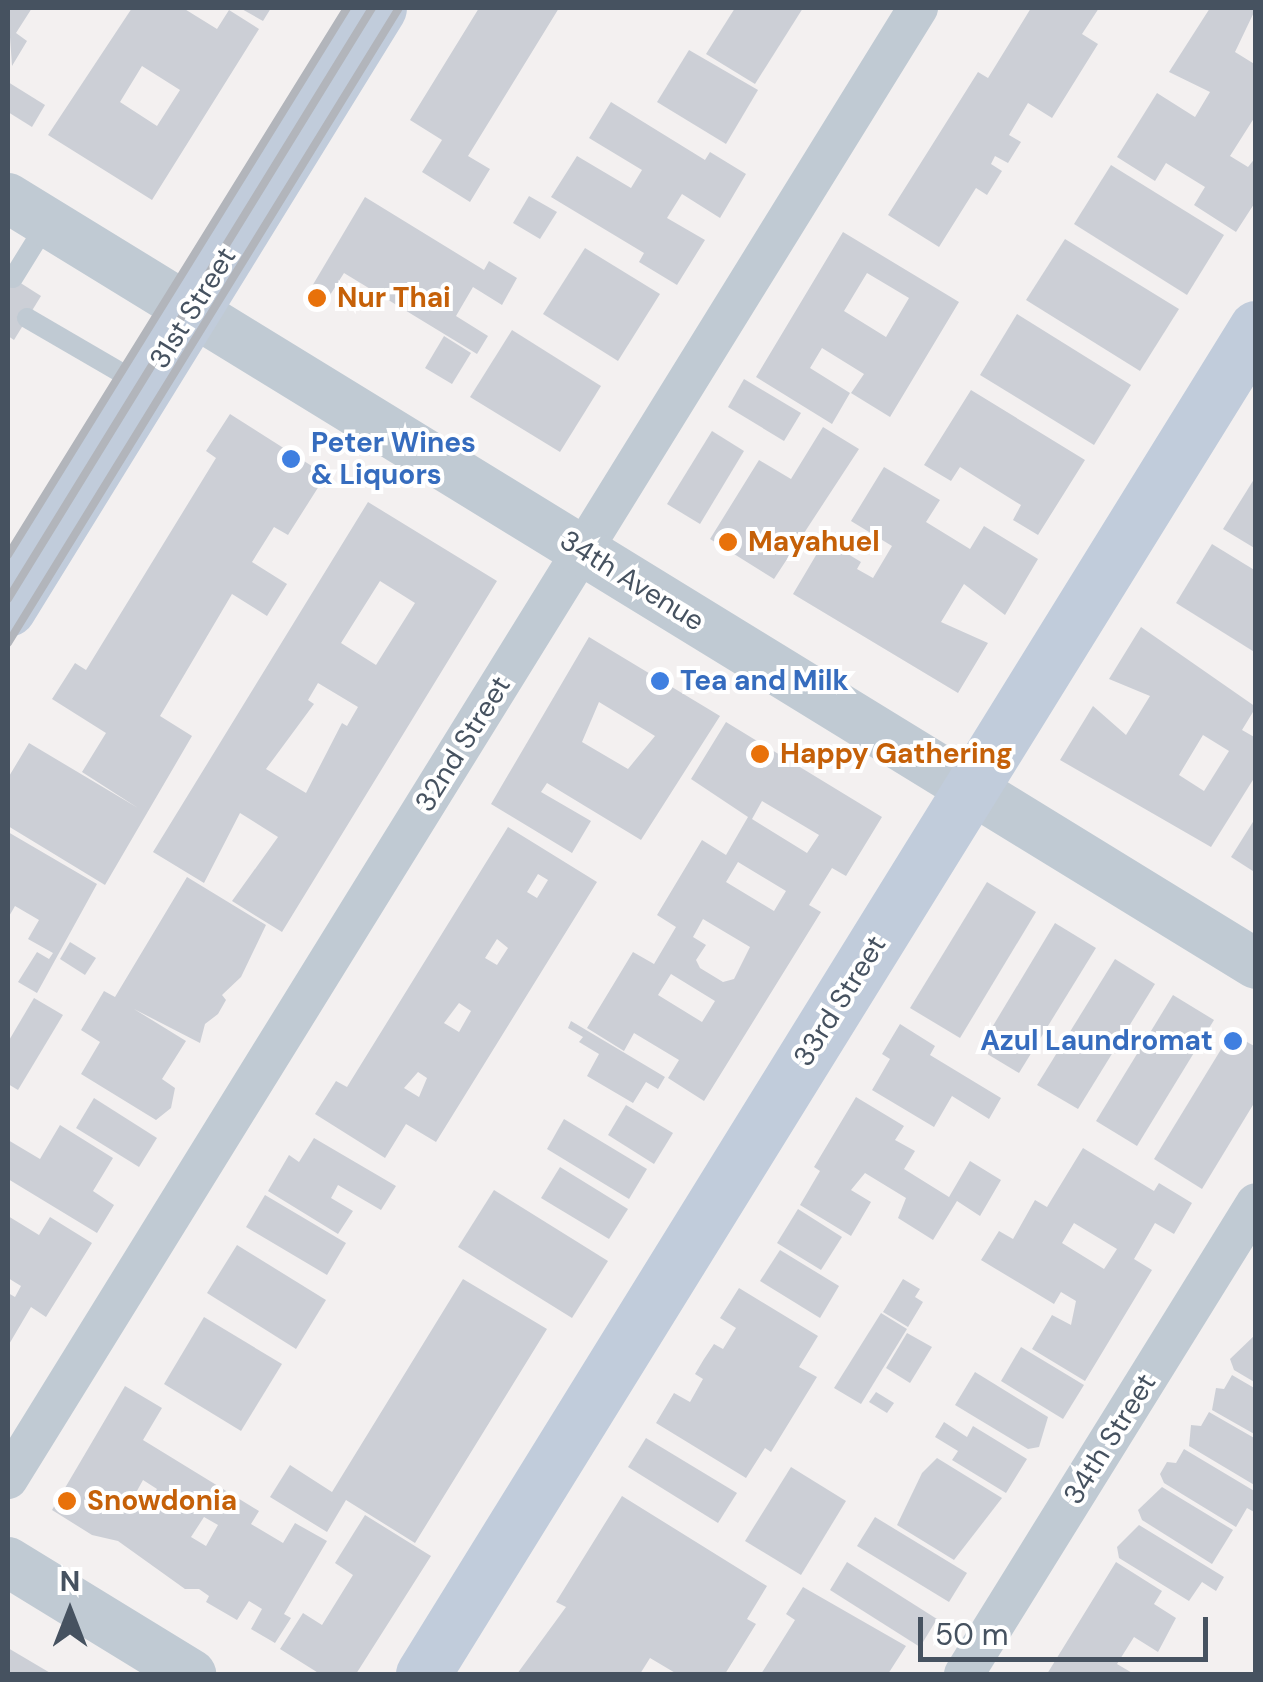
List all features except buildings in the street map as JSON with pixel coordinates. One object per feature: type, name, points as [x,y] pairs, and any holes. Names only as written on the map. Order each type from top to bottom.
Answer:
[{"type":"main road","name":"31st Street","points":[[8,609],[379,8]]},
{"type":"main road","name":"33rd Street","points":[[424,1674],[1256,328]]},
{"type":"street","name":"32nd Street","points":[[8,1479],[918,8]]},
{"type":"street","name":"34th Avenue","points":[[27,210],[1256,964]]},
{"type":"street","name":"34th Street","points":[[964,1674],[1256,1203]]},
{"type":"street","points":[[8,1562],[191,1674]]},
{"type":"lane","points":[[13,278],[27,210]]},
{"type":"lane","points":[[27,318],[145,387]]},
{"type":"railway","points":[[8,555],[347,8]]},
{"type":"railway","points":[[8,599],[372,8]]},
{"type":"railway","points":[[8,643],[399,8]]},
{"type":"place","name":"Nur Thai","points":[[317,298]]},
{"type":"place","name":"Peter Wines & Liquors","points":[[291,459]]},
{"type":"place","name":"Mayahuel","points":[[728,542]]},
{"type":"place","name":"Tea and Milk","points":[[660,681]]},
{"type":"place","name":"Happy Gathering","points":[[760,754]]},
{"type":"place","name":"Azul Laundromat","points":[[1233,1041]]},
{"type":"place","name":"Snowdonia","points":[[67,1501]]}]
